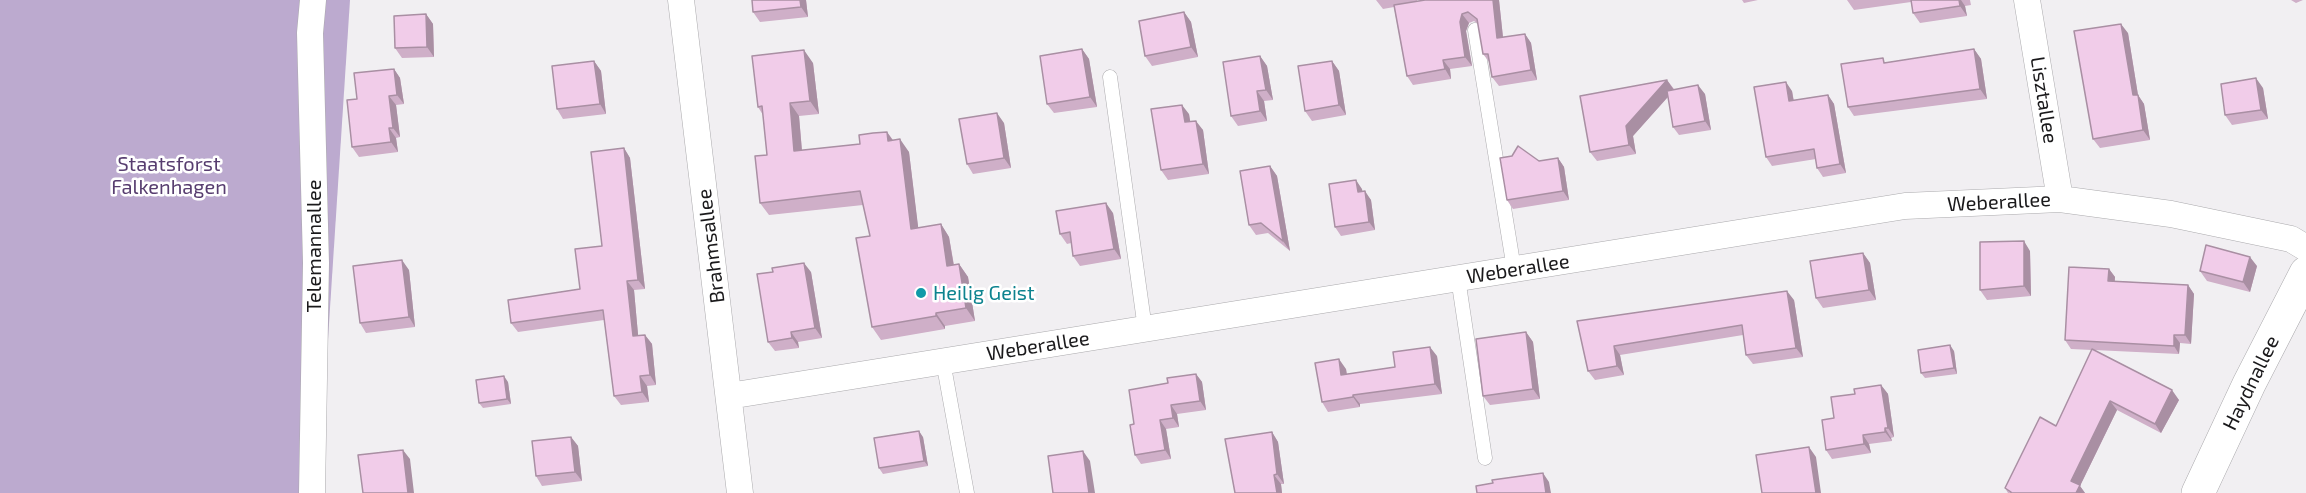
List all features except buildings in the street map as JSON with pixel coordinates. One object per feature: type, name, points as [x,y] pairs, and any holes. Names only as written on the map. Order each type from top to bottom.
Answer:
[{"type":"street","name":"Telemannallee","points":[[312,493],[316,263],[310,33],[313,0]]},
{"type":"street","name":"Brahmsallee","points":[[681,0],[740,493]]},
{"type":"street","name":"Lisztallee","points":[[2027,0],[2060,199]]},
{"type":"street","name":"Weberallee","points":[[729,396],[1905,206],[2060,199],[2171,214],[2291,239],[2306,248]]},
{"type":"street","name":"Haydnallee","points":[[2198,493],[2249,384],[2306,273]]},
{"type":"lane","points":[[1476,30],[1514,269]]},
{"type":"lane","points":[[1110,77],[1145,329]]},
{"type":"lane","points":[[1458,278],[1485,458]]},
{"type":"lane","points":[[944,361],[966,493]]},
{"type":"green space","name":"Staatsforst Falkenhagen","points":[[0,0],[350,0],[318,493],[0,493]]},
{"type":"place","name":"Heilig Geist","points":[[921,293]]}]
